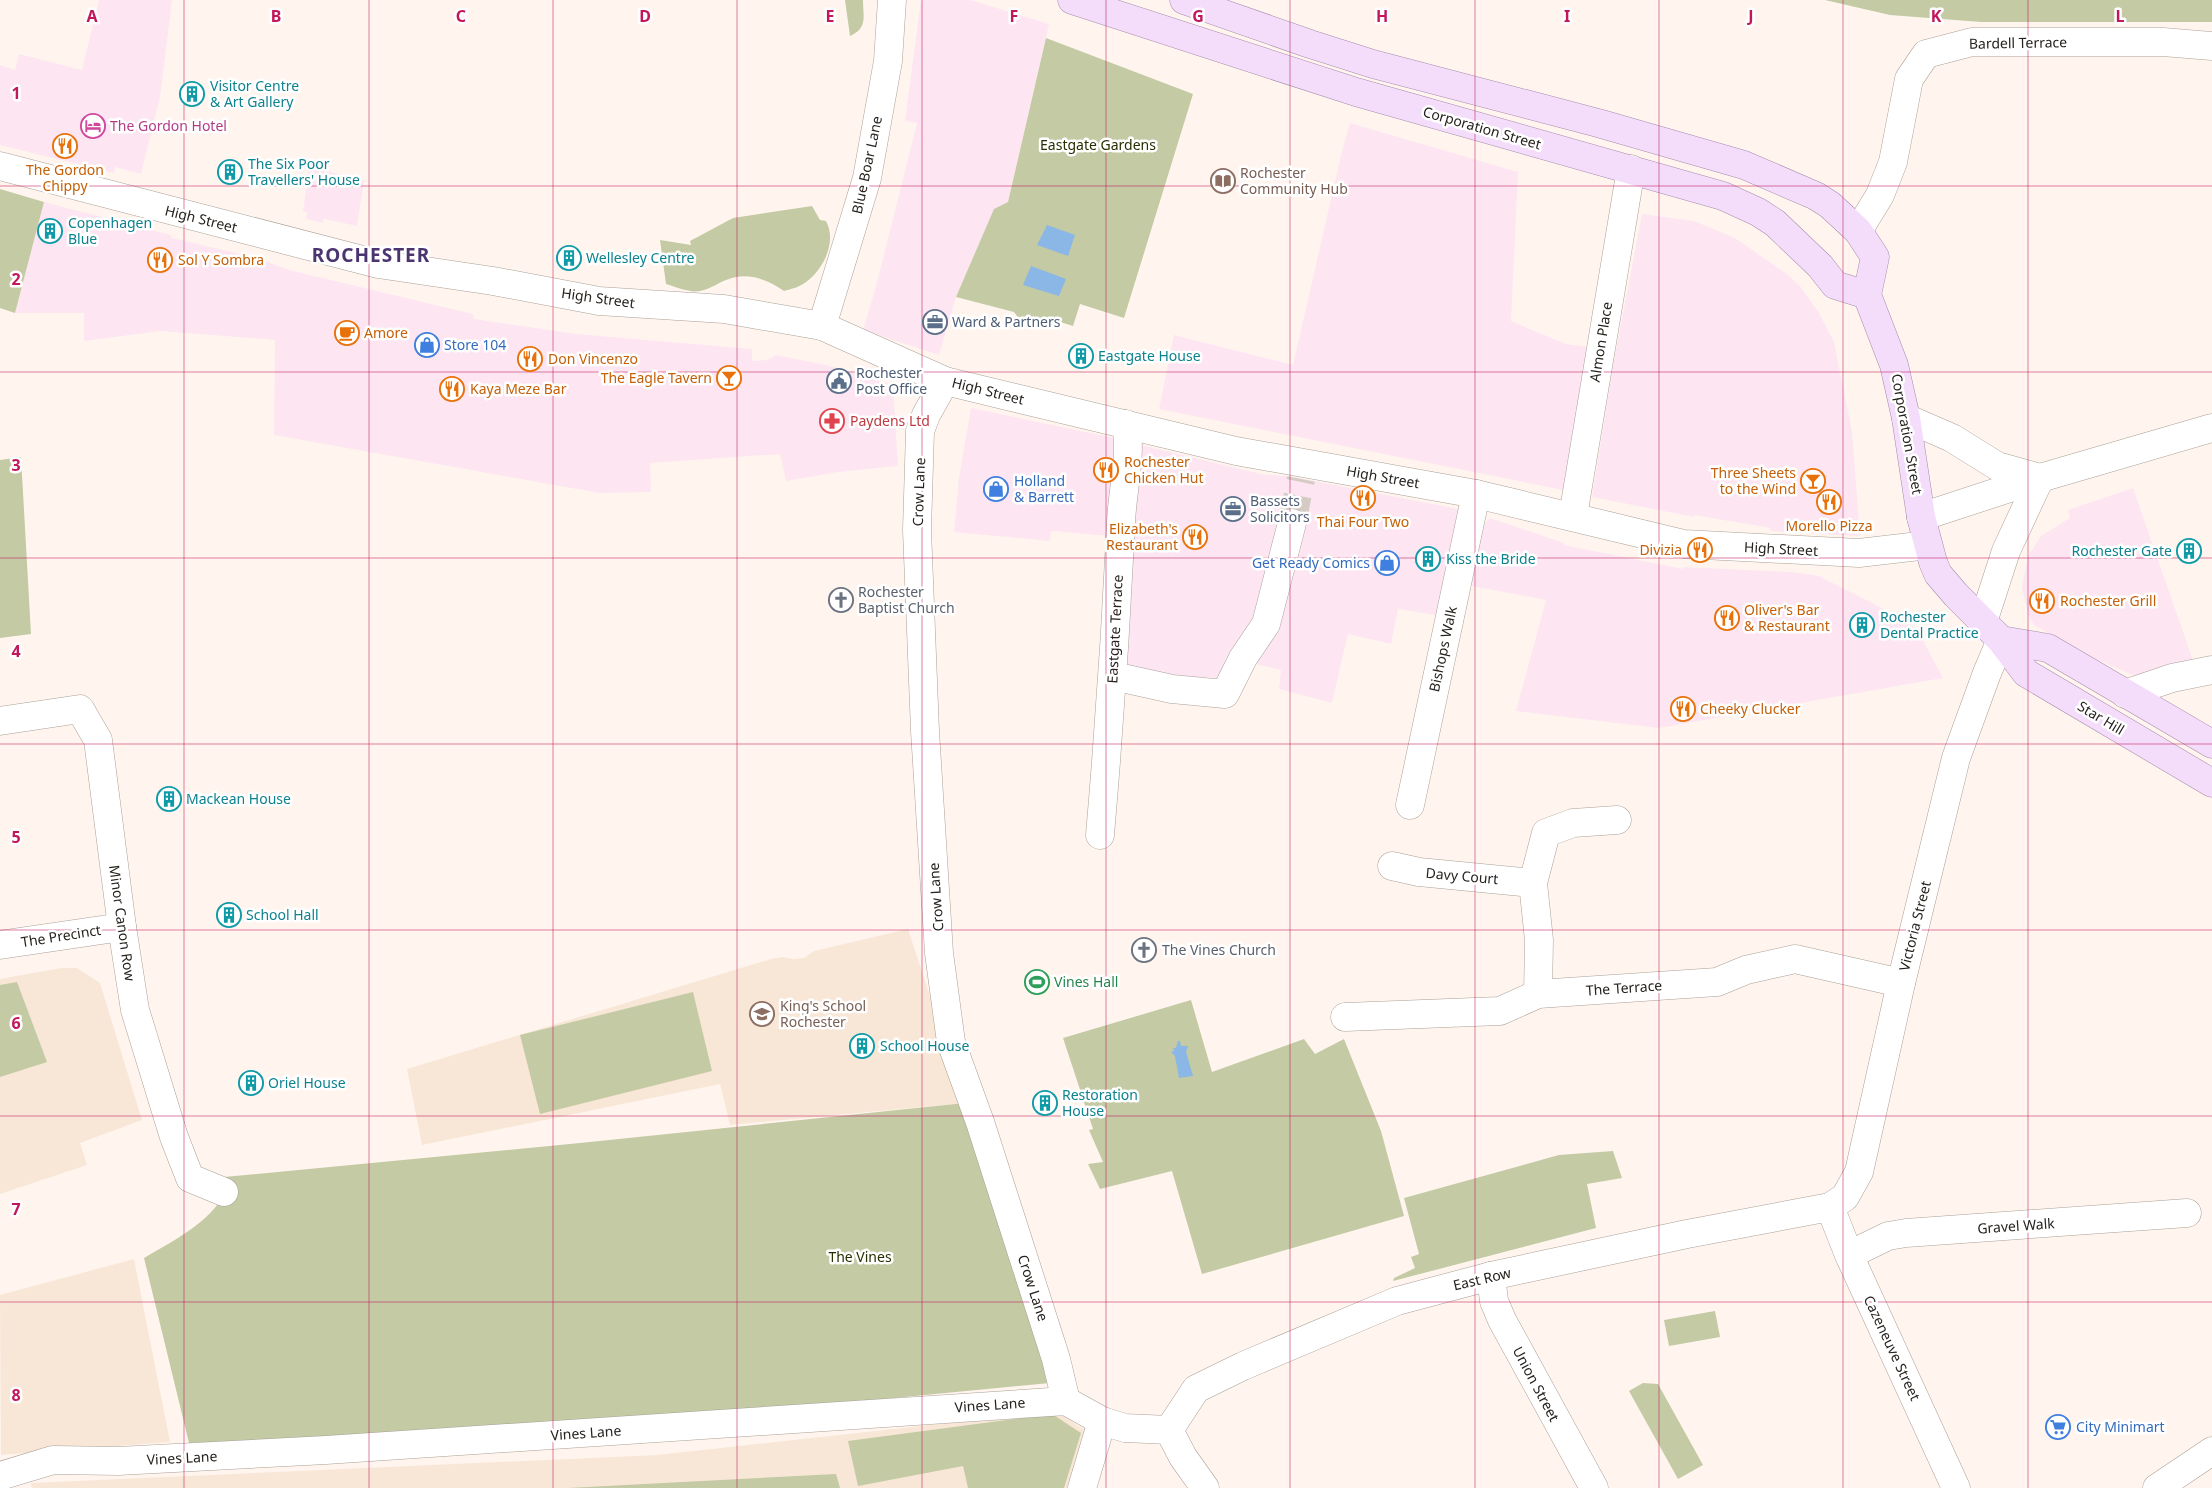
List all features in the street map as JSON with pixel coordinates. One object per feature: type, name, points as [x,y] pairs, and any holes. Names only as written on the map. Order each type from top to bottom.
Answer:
[{"type":"main road","name":"Corporation Street","points":[[1072,0],[1177,36],[1356,92],[1723,196],[1758,212],[1800,245],[1835,285],[1867,295],[1894,365],[1906,418],[1921,517]]},
{"type":"main road","points":[[1184,0],[1373,64],[1598,123],[1744,165],[1816,196],[1830,205],[1858,231],[1875,257],[1867,295]]},
{"type":"main road","name":"Star Hill","points":[[1921,517],[1938,574],[1992,631],[2026,673],[2212,783]]},
{"type":"main road","points":[[1992,631],[2048,648],[2212,744]]},
{"type":"street","name":"Blue Boar Lane","points":[[822,326],[867,178],[888,61],[892,0]]},
{"type":"street","name":"Bardell Terrace","points":[[1858,231],[1880,195],[1894,162],[1909,80],[1926,54],[1972,42],[2163,42],[2212,46]]},
{"type":"street","name":"High Street","points":[[0,166],[378,264],[492,281],[600,301],[741,311],[822,326],[945,381],[1236,450],[1302,471],[1476,494],[1684,544],[1859,553],[1928,545]]},
{"type":"street","name":"Almon Place","points":[[1573,516],[1631,169]]},
{"type":"street","name":"Crow Lane","points":[[945,381],[926,415],[920,431],[918,530],[925,732],[939,953],[951,1042],[986,1141],[1056,1359],[1066,1400]]},
{"type":"street","points":[[1906,418],[1952,438],[1997,466],[2040,478]]},
{"type":"street","name":"Eastgate Terrace","points":[[1100,835],[1113,676],[1115,605],[1122,496],[1129,438],[1126,424]]},
{"type":"street","points":[[1921,517],[2040,478],[2212,428]]},
{"type":"street","points":[[1992,631],[2006,550],[2040,478]]},
{"type":"street","name":"Bishops Walk","points":[[1410,805],[1476,494]]},
{"type":"street","points":[[1113,676],[1172,689],[1225,694],[1243,658],[1266,624],[1292,523]]},
{"type":"street","name":"Victoria Street","points":[[1830,1207],[1845,1197],[1859,1172],[1901,983],[1956,758],[1987,673],[1992,631]]},
{"type":"street","points":[[2125,694],[2172,678],[2212,670]]},
{"type":"street","name":"Minor Canon Row","points":[[0,721],[80,709],[98,740],[122,927],[135,1010],[174,1137],[190,1178],[224,1192]]},
{"type":"street","points":[[1538,994],[1539,940],[1533,883],[1546,833],[1573,823],[1617,820]]},
{"type":"street","name":"Davy Court","points":[[1392,866],[1419,872],[1533,883]]},
{"type":"street","name":"The Precinct","points":[[0,945],[122,927]]},
{"type":"street","name":"The Terrace","points":[[1345,1017],[1500,1011],[1538,994],[1717,982],[1746,970],[1795,959],[1901,983]]},
{"type":"street","name":"Cazeneuve Street","points":[[1830,1207],[1849,1255],[1956,1488]]},
{"type":"street","name":"East Row","points":[[1169,1430],[1196,1389],[1242,1366],[1397,1301],[1491,1276],[1687,1234],[1830,1207]]},
{"type":"street","name":"Gravel Walk","points":[[1849,1255],[1888,1236],[1906,1233],[2187,1213]]},
{"type":"street","name":"Union Street","points":[[1491,1276],[1494,1301],[1502,1320],[1560,1430],[1594,1488]]},
{"type":"street","points":[[1066,1400],[1102,1421],[1125,1428],[1169,1430],[1183,1457],[1205,1488]]},
{"type":"street","name":"Vines Lane","points":[[0,1477],[53,1460],[118,1461],[326,1450],[1066,1400]]},
{"type":"street","points":[[1082,1488],[1102,1421]]},
{"type":"street","points":[[2157,1488],[2212,1451]]},
{"type":"street","points":[[0,1477],[4,1488]]},
{"type":"shaded area","points":[[99,0],[172,0],[160,97],[141,174],[115,167],[114,173],[0,145],[0,65],[15,70],[19,54],[82,70]]},
{"type":"shaded area","points":[[921,0],[970,0],[1049,24],[1008,202],[994,210],[956,297],[939,355],[863,330],[875,290],[917,123],[905,121]]},
{"type":"shaded area","points":[[1350,123],[1518,172],[1511,321],[1566,344],[1590,347],[1563,490],[1159,409],[1174,335],[1293,365]]},
{"type":"shaded area","points":[[309,167],[364,180],[357,226],[324,219],[323,223],[306,219],[307,212],[303,212]]},
{"type":"shaded area","points":[[44,202],[171,235],[172,238],[257,258],[289,270],[473,314],[474,319],[576,334],[752,349],[752,361],[767,360],[776,355],[826,365],[893,385],[898,466],[838,472],[786,481],[780,454],[650,463],[651,492],[600,493],[274,435],[275,340],[161,331],[84,341],[84,313],[15,313]]},
{"type":"shaded area","points":[[1642,214],[1694,221],[1735,238],[1787,274],[1800,286],[1819,313],[1834,342],[1852,432],[1860,536],[1771,531],[1770,528],[1694,515],[1694,517],[1592,497],[1613,366]]},
{"type":"shaded area","points":[[971,408],[1124,440],[1109,536],[1053,531],[1051,532],[1050,541],[954,532],[959,478]]},
{"type":"shaded area","points":[[1137,444],[1261,474],[1294,477],[1458,509],[1437,615],[1398,609],[1391,644],[1348,634],[1332,703],[1279,689],[1281,670],[1226,657],[1221,678],[1120,673]]},
{"type":"shaded area","points":[[2133,488],[2194,663],[2135,676],[2093,658],[2034,625],[2029,617],[2022,588],[2028,556],[2041,536],[2070,518],[2068,510]]},
{"type":"shaded area","points":[[1490,518],[1564,543],[1564,545],[1683,569],[1683,567],[1793,572],[1819,576],[1888,611],[1917,629],[1943,678],[1659,728],[1516,711],[1546,600],[1472,586],[1473,568],[1485,523]]},
{"type":"shaded area","name":"King's School Rochester","points":[[908,929],[965,1103],[730,1125],[720,1084],[422,1145],[407,1069],[771,959],[783,957],[793,959],[804,958],[814,951]]},
{"type":"shaded area","points":[[61,968],[77,968],[100,983],[142,1120],[80,1143],[87,1165],[0,1194],[0,979]]},
{"type":"shaded area","points":[[134,1259],[170,1442],[1,1455],[0,1295]]},
{"type":"shaded area","points":[[1056,1411],[1086,1431],[1067,1488],[32,1488],[31,1483],[657,1455]]},
{"type":"green space","points":[[845,0],[863,0],[864,17],[862,26],[856,33],[850,36]]},
{"type":"green space","points":[[1825,0],[2212,0],[2212,22],[1981,22],[1890,15]]},
{"type":"green space","name":"Eastgate Gardens","points":[[1046,38],[1193,94],[1124,318],[1080,304],[1073,326],[1054,320],[1044,326],[1019,319],[1014,312],[956,297],[994,209],[1008,202]]},
{"type":"green space","points":[[0,189],[44,202],[15,313],[0,308]]},
{"type":"green space","points":[[812,206],[820,220],[826,221],[830,237],[829,246],[827,254],[818,270],[801,285],[784,291],[758,278],[744,276],[729,279],[700,291],[692,291],[666,284],[660,240],[691,245],[690,241],[733,218]]},
{"type":"green space","points":[[21,457],[31,634],[0,638],[0,460]]},
{"type":"green space","points":[[17,982],[47,1062],[0,1077],[0,985]]},
{"type":"green space","points":[[693,992],[712,1071],[540,1114],[520,1035]]},
{"type":"green space","points":[[1191,1000],[1212,1072],[1304,1039],[1315,1054],[1344,1039],[1381,1131],[1404,1216],[1202,1274],[1172,1171],[1100,1189],[1088,1164],[1103,1162],[1089,1130],[1093,1129],[1063,1038]]},
{"type":"green space","name":"The Vines","points":[[965,1103],[1050,1383],[604,1426],[189,1443],[144,1258],[201,1222],[211,1213],[224,1193],[224,1177],[580,1143]]},
{"type":"green space","points":[[1613,1151],[1622,1178],[1587,1184],[1596,1228],[1393,1281],[1394,1278],[1415,1268],[1411,1257],[1419,1254],[1404,1198],[1559,1155]]},
{"type":"green space","points":[[1715,1311],[1720,1337],[1669,1346],[1664,1320]]},
{"type":"green space","points":[[1643,1383],[1658,1384],[1703,1465],[1678,1479],[1629,1391]]},
{"type":"green space","points":[[1052,1414],[1081,1433],[1064,1488],[968,1488],[963,1466],[858,1486],[848,1441]]},
{"type":"green space","points":[[836,1474],[840,1488],[568,1488]]},
{"type":"water","points":[[1047,225],[1075,235],[1068,256],[1037,245]]},
{"type":"water","points":[[1031,266],[1066,279],[1059,296],[1023,285]]},
{"type":"water","points":[[1178,1041],[1180,1041],[1181,1046],[1188,1046],[1186,1052],[1193,1076],[1179,1078],[1175,1056],[1171,1052],[1174,1051],[1173,1048],[1176,1048]]},
{"type":"tunnel","points":[[1292,523],[1301,479]]},
{"type":"place","name":"Visitor Centre & Art Gallery","points":[[192,94]]},
{"type":"place","name":"The Gordon Hotel","points":[[93,126]]},
{"type":"place","name":"The Gordon Chippy","points":[[65,146]]},
{"type":"place","name":"The Six Poor Travellers' House","points":[[230,172]]},
{"type":"place","name":"Rochester Community Hub","points":[[1223,181]]},
{"type":"place","name":"Copenhagen Blue","points":[[50,231]]},
{"type":"place","name":"Wellesley Centre","points":[[569,258]]},
{"type":"place","name":"Sol Y Sombra","points":[[160,260]]},
{"type":"place","name":"Ward & Partners","points":[[935,322]]},
{"type":"place","name":"Amore","points":[[347,333]]},
{"type":"place","name":"Store 104","points":[[427,345]]},
{"type":"place","name":"Eastgate House","points":[[1081,356]]},
{"type":"place","name":"Don Vincenzo","points":[[530,359]]},
{"type":"place","name":"The Eagle Tavern","points":[[729,378]]},
{"type":"place","name":"Rochester Post Office","points":[[839,381]]},
{"type":"place","name":"Kaya Meze Bar","points":[[452,389]]},
{"type":"place","name":"Paydens Ltd","points":[[832,421]]},
{"type":"place","name":"Rochester Chicken Hut","points":[[1106,470]]},
{"type":"place","name":"Three Sheets to the Wind","points":[[1813,481]]},
{"type":"place","name":"Holland & Barrett","points":[[996,489]]},
{"type":"place","name":"Thai Four Two","points":[[1363,498]]},
{"type":"place","name":"Morello Pizza","points":[[1829,502]]},
{"type":"place","name":"Bassets Solicitors","points":[[1233,509]]},
{"type":"place","name":"Elizabeth's Restaurant","points":[[1195,537]]},
{"type":"place","name":"Divizia","points":[[1700,550]]},
{"type":"place","name":"Rochester Gate","points":[[2189,551]]},
{"type":"place","name":"Kiss the Bride","points":[[1428,559]]},
{"type":"place","name":"Get Ready Comics","points":[[1387,563]]},
{"type":"place","name":"Rochester Baptist Church","points":[[841,600]]},
{"type":"place","name":"Rochester Grill","points":[[2042,601]]},
{"type":"place","name":"Oliver's Bar & Restaurant","points":[[1727,618]]},
{"type":"place","name":"Rochester Dental Practice","points":[[1862,625]]},
{"type":"place","name":"Cheeky Clucker","points":[[1683,709]]},
{"type":"place","name":"Mackean House","points":[[169,799]]},
{"type":"place","name":"School Hall","points":[[229,915]]},
{"type":"place","name":"The Vines Church","points":[[1144,950]]},
{"type":"place","name":"Vines Hall","points":[[1037,982]]},
{"type":"place","name":"King's School Rochester","points":[[762,1014]]},
{"type":"place","name":"School House","points":[[862,1046]]},
{"type":"place","name":"Oriel House","points":[[251,1083]]},
{"type":"place","name":"Restoration House","points":[[1045,1103]]},
{"type":"place","name":"City Minimart","points":[[2058,1427]]},
{"type":"district","name":"ROCHESTER","points":[[371,255]]}]
